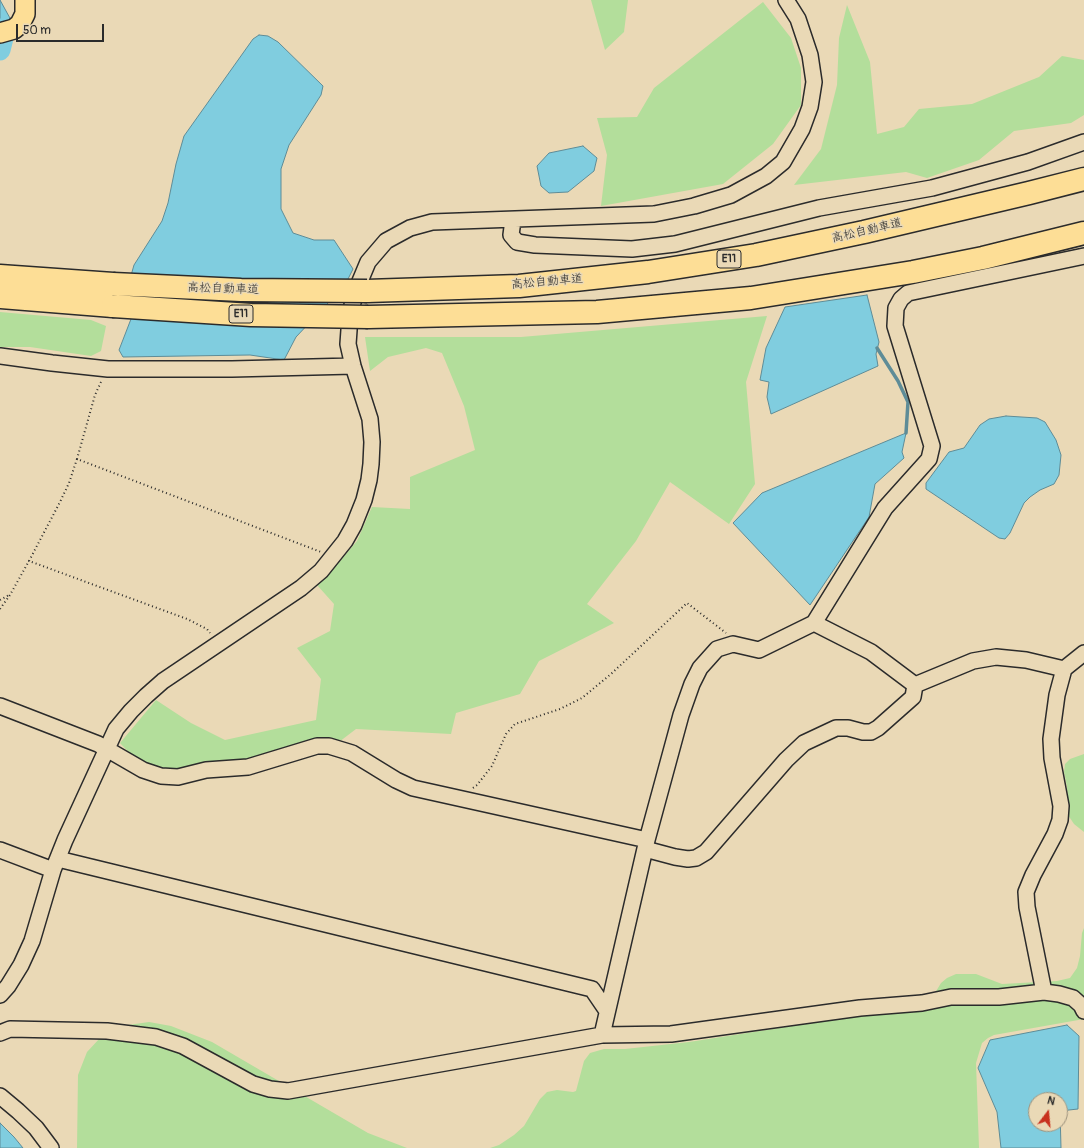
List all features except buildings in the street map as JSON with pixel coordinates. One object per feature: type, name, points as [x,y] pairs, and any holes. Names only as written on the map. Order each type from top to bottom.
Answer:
[{"type":"highway","name":"高松自動車道","points":[[0,276],[113,284],[241,290],[367,291],[520,286],[663,270],[756,255],[856,234],[1029,194],[1084,178]]},
{"type":"highway","name":"高松自動車道","points":[[0,296],[113,306],[251,315],[368,317],[597,312],[751,298],[913,272],[984,258],[1084,233]]},
{"type":"main road","points":[[7,31],[20,24],[25,14],[26,0]]},
{"type":"street","points":[[0,995],[8,986],[24,959],[32,941],[55,864],[116,729],[131,711],[163,681],[301,588],[321,571],[345,542],[354,525],[364,500],[371,464],[372,442],[370,418],[353,366],[348,344],[350,312],[358,286],[368,262],[386,241],[410,228],[432,222],[480,219],[513,220],[654,214],[694,206],[731,195],[766,176],[783,162],[802,129],[810,107],[814,82],[810,55],[798,19],[786,0]]},
{"type":"street","points":[[513,220],[511,236],[517,242],[535,245],[632,249],[675,244],[819,208],[932,188],[1028,162],[1084,142]]},
{"type":"street","points":[[602,1035],[646,844],[681,715],[692,684],[700,668],[717,649],[733,644],[759,650],[814,623],[885,508],[929,459],[932,446],[895,326],[896,308],[901,299],[908,293],[1084,256]]},
{"type":"street","points":[[0,356],[52,363],[108,368],[232,369],[353,366]]},
{"type":"street","points":[[814,623],[871,652],[915,685]]},
{"type":"street","points":[[1044,992],[1027,907],[1026,892],[1033,875],[1055,834],[1060,820],[1061,806],[1052,758],[1051,740],[1057,695],[1064,669],[1084,653]]},
{"type":"street","points":[[915,685],[973,661],[996,657],[1026,660],[1064,669]]},
{"type":"street","points":[[0,706],[107,748],[142,770],[161,776],[178,777],[206,770],[248,767],[317,746],[329,746],[352,753],[396,780],[413,788],[646,844],[675,857],[688,859],[696,858],[706,852],[781,766],[804,743],[836,728],[848,728],[863,732],[871,732],[878,728],[913,698],[915,685]]},
{"type":"street","points":[[0,850],[592,989],[607,1012]]},
{"type":"street","points":[[0,1033],[10,1029],[99,1031],[156,1037],[183,1046],[253,1084],[270,1089],[288,1091],[602,1035],[671,1034],[860,1008],[922,1003],[951,997],[1000,997],[1044,992],[1073,998],[1081,1005],[1084,1011]]},
{"type":"street","points":[[0,1096],[36,1128],[51,1148]]},
{"type":"path","points":[[0,609],[10,595],[29,561],[63,496],[77,459],[95,395],[108,368]]},
{"type":"path","points":[[77,459],[321,552],[331,559]]},
{"type":"path","points":[[29,561],[187,619],[206,629],[219,643]]},
{"type":"path","points":[[0,600],[10,595]]},
{"type":"path","points":[[457,799],[477,785],[489,771],[506,734],[515,724],[560,709],[582,698],[611,674],[687,603],[726,632],[733,644]]},
{"type":"green space","points":[[591,0],[628,0],[624,32],[605,50]]},
{"type":"green space","points":[[763,2],[791,38],[801,68],[801,105],[773,144],[723,184],[601,206],[607,155],[597,118],[637,117],[654,88]]},
{"type":"green space","points":[[847,5],[870,62],[877,134],[904,127],[919,109],[972,104],[1039,77],[1062,56],[1084,60],[1084,115],[1071,123],[1014,131],[979,160],[927,178],[906,172],[794,185],[821,149],[837,85],[839,38]]},
{"type":"green space","points":[[0,312],[91,320],[106,326],[101,351],[91,356],[30,347],[0,347]]},
{"type":"green space","points":[[767,316],[746,382],[755,484],[729,524],[670,482],[636,541],[587,604],[614,623],[539,661],[520,694],[456,713],[451,734],[356,729],[339,742],[249,762],[175,774],[139,763],[120,743],[156,700],[191,723],[225,740],[316,720],[321,679],[297,648],[330,631],[334,604],[317,585],[357,541],[372,507],[410,509],[410,477],[475,450],[464,406],[442,353],[426,348],[388,357],[370,371],[365,337],[521,337]]},
{"type":"green space","points":[[1084,754],[1084,832],[1074,824],[1068,815],[1067,787],[1064,772],[1065,764],[1070,759]]},
{"type":"green space","points":[[1084,928],[1084,1019],[994,1035],[982,1043],[976,1063],[979,1148],[490,1148],[499,1145],[524,1126],[540,1099],[547,1092],[557,1090],[576,1091],[584,1061],[590,1053],[604,1049],[625,1049],[689,1042],[869,1014],[916,1012],[926,1008],[941,983],[947,978],[956,974],[976,974],[1002,984],[1057,981],[1070,978],[1077,968]]},
{"type":"green space","points":[[149,1022],[171,1026],[212,1042],[368,1133],[407,1148],[77,1148],[78,1075],[87,1052],[100,1038],[121,1026]]},
{"type":"water","points":[[0,0],[11,20],[0,29]]},
{"type":"water","points":[[259,35],[268,36],[278,42],[323,86],[321,95],[289,145],[281,169],[281,209],[293,233],[314,240],[334,240],[353,269],[345,285],[296,337],[284,360],[250,355],[123,357],[119,350],[131,319],[130,279],[134,265],[162,221],[168,203],[176,164],[184,136],[253,39]]},
{"type":"water","points":[[583,146],[597,158],[594,171],[568,192],[549,193],[541,186],[537,166],[549,153]]},
{"type":"water","points":[[867,295],[879,342],[876,354],[878,366],[771,414],[767,397],[769,382],[760,380],[766,348],[785,307]]},
{"type":"water","points":[[1006,416],[1037,418],[1045,422],[1056,440],[1061,455],[1059,475],[1054,484],[1040,490],[1024,503],[1010,533],[1005,539],[999,538],[926,489],[926,483],[949,452],[964,448],[980,425],[989,419]]},
{"type":"water","points":[[906,433],[902,452],[904,458],[875,484],[869,517],[810,605],[733,523],[762,493]]},
{"type":"water","points":[[1067,1025],[1079,1036],[1078,1109],[1068,1110],[1068,1092],[1028,1092],[1028,1132],[1061,1132],[1061,1148],[1001,1148],[997,1112],[978,1068],[990,1040]]},
{"type":"water","points":[[0,1123],[14,1137],[23,1148],[0,1148]]},
{"type":"waterway","points":[[0,29],[3,38],[0,50]]},
{"type":"waterway","points":[[877,348],[898,381],[908,402],[906,433]]}]
